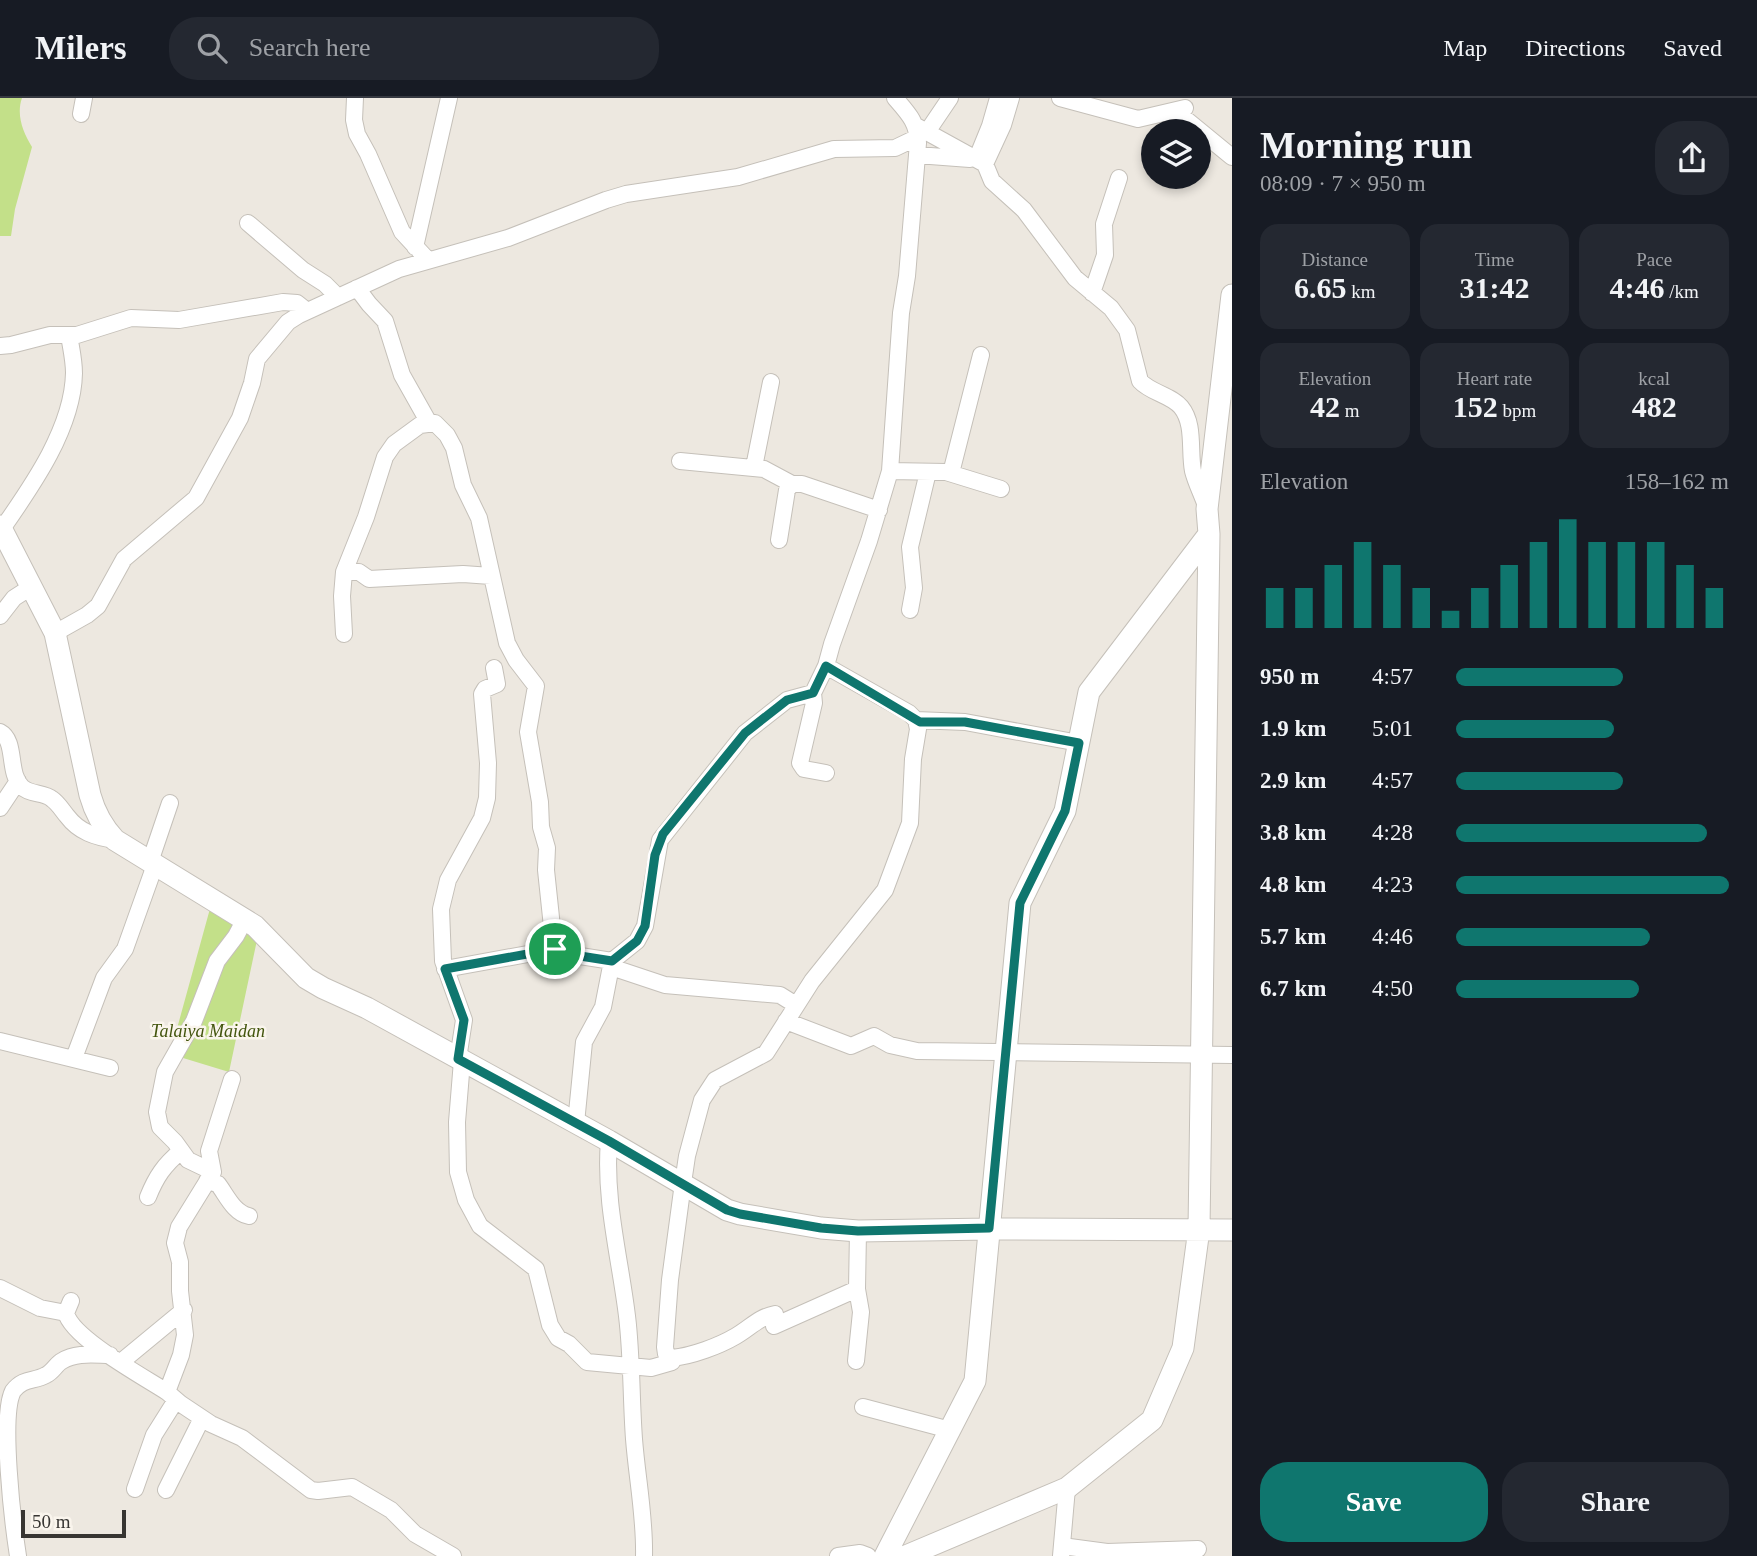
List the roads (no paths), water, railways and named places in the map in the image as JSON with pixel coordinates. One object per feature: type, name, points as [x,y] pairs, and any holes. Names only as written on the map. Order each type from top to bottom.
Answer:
[{"type":"street","points":[[355,98],[354,120],[357,134],[398,224],[427,259]]},
{"type":"street","points":[[415,247],[449,98]]},
{"type":"street","points":[[826,773],[804,769],[800,763],[814,703],[813,693],[826,666],[890,471],[901,313],[908,276],[919,139],[895,98]]},
{"type":"street","points":[[55,633],[98,606],[124,559],[196,498],[240,418],[257,359],[288,322],[399,269],[508,238],[626,194],[738,177],[834,149],[895,148],[919,139],[950,98]]},
{"type":"street","points":[[981,161],[998,98]]},
{"type":"street","points":[[981,161],[1003,125],[1011,98]]},
{"type":"street","points":[[1060,98],[1138,119],[1184,113],[1232,157]]},
{"type":"street","points":[[919,139],[981,161],[992,181],[1024,210],[1075,278],[1111,308],[1127,330],[1140,381],[1178,404],[1183,410],[1189,426],[1192,468],[1208,501]]},
{"type":"street","points":[[919,139],[981,161]]},
{"type":"street","points":[[1093,293],[1105,255],[1104,224],[1119,178]]},
{"type":"street","points":[[248,223],[338,297]]},
{"type":"street","points":[[357,288],[385,321],[401,374],[429,423]]},
{"type":"street","points":[[906,1556],[1067,1488],[1152,1420],[1183,1348],[1199,1229],[1208,501],[1232,295]]},
{"type":"street","points":[[0,346],[50,335],[83,334],[131,318],[180,320],[283,302],[297,303],[307,311]]},
{"type":"street","points":[[69,335],[74,375],[67,412],[40,472],[1,527],[55,633],[94,808],[99,820],[115,840]]},
{"type":"street","points":[[951,473],[981,355]]},
{"type":"street","points":[[754,467],[771,382]]},
{"type":"street","points":[[344,634],[344,572],[366,517],[385,457],[394,444],[420,425],[435,423],[454,448],[463,485],[481,527],[507,643],[536,687],[528,732],[540,802],[541,827],[547,848],[546,870],[555,949]]},
{"type":"street","points":[[680,461],[754,467],[774,473],[792,484],[802,484],[879,510]]},
{"type":"street","points":[[890,471],[951,473],[1001,489]]},
{"type":"street","points":[[910,610],[914,592],[911,540],[928,472]]},
{"type":"street","points":[[779,540],[787,490],[792,484]]},
{"type":"street","points":[[885,1556],[975,1381],[1020,903],[1065,811],[1089,692],[1209,534]]},
{"type":"street","points":[[344,572],[359,572],[369,579],[463,574],[491,576]]},
{"type":"street","points":[[0,616],[14,598],[31,587]]},
{"type":"street","points":[[826,666],[909,713],[915,720],[918,729],[913,758],[910,823],[890,882],[812,981],[766,1053],[723,1074],[707,1091],[697,1113],[682,1183],[670,1280],[666,1354],[672,1358],[681,1357],[724,1341],[764,1316],[775,1320],[857,1289]]},
{"type":"street","points":[[494,668],[497,684],[483,691],[488,764],[485,809],[448,880],[443,898],[442,952],[445,969],[464,1020],[457,1122],[458,1172],[466,1200],[480,1226],[536,1269],[550,1325],[558,1338],[569,1344],[575,1353],[587,1362],[651,1368],[672,1362]]},
{"type":"street","points":[[576,1123],[584,1042],[603,1007],[612,964],[637,941],[645,926],[655,855],[663,834],[745,733],[787,700],[813,693]]},
{"type":"street","points":[[915,720],[965,722],[1079,743]]},
{"type":"street","points":[[0,732],[8,740],[25,788]]},
{"type":"street","points":[[0,808],[25,788]]},
{"type":"street","points":[[25,788],[50,797],[72,822],[88,833],[115,840],[245,919],[261,931],[306,978],[323,989],[367,1008],[609,1141],[727,1210],[821,1228],[858,1231],[989,1228],[1232,1230]]},
{"type":"street","points":[[74,1058],[104,978],[125,948],[170,803]]},
{"type":"street","points":[[245,919],[217,961],[194,1021],[165,1072],[157,1120],[188,1160],[218,1184],[235,1209],[242,1215],[250,1216]]},
{"type":"street","points":[[445,969],[555,949],[561,953],[612,964],[665,985],[780,995],[796,1005]]},
{"type":"street","points":[[786,1021],[851,1046],[874,1036],[890,1045],[917,1051],[1232,1055]]},
{"type":"street","points":[[0,1041],[110,1068]]},
{"type":"street","points":[[135,1489],[154,1435],[172,1396],[183,1346],[184,1310],[176,1235],[210,1177],[209,1151],[232,1079]]},
{"type":"street","points":[[609,1141],[609,1193],[627,1317],[637,1478],[645,1530],[645,1556]]},
{"type":"street","points":[[148,1197],[162,1169],[181,1151]]},
{"type":"street","points":[[856,1361],[861,1312],[857,1289],[858,1231]]},
{"type":"street","points":[[0,1288],[40,1308],[69,1307],[72,1324],[96,1346],[201,1418],[242,1438],[311,1490],[346,1487],[357,1490],[400,1516],[415,1534],[453,1556]]},
{"type":"street","points":[[19,1556],[10,1505],[5,1441],[6,1392],[29,1379],[46,1376],[67,1358],[81,1355],[115,1358],[184,1310]]},
{"type":"street","points":[[863,1407],[950,1430]]},
{"type":"street","points":[[166,1490],[201,1418]]},
{"type":"street","points":[[1067,1488],[1062,1551],[1198,1549]]},
{"type":"street","points":[[838,1556],[860,1553],[868,1556]]},
{"type":"park label","name":"Talaiya Maidan","points":[[208,1031]]}]
